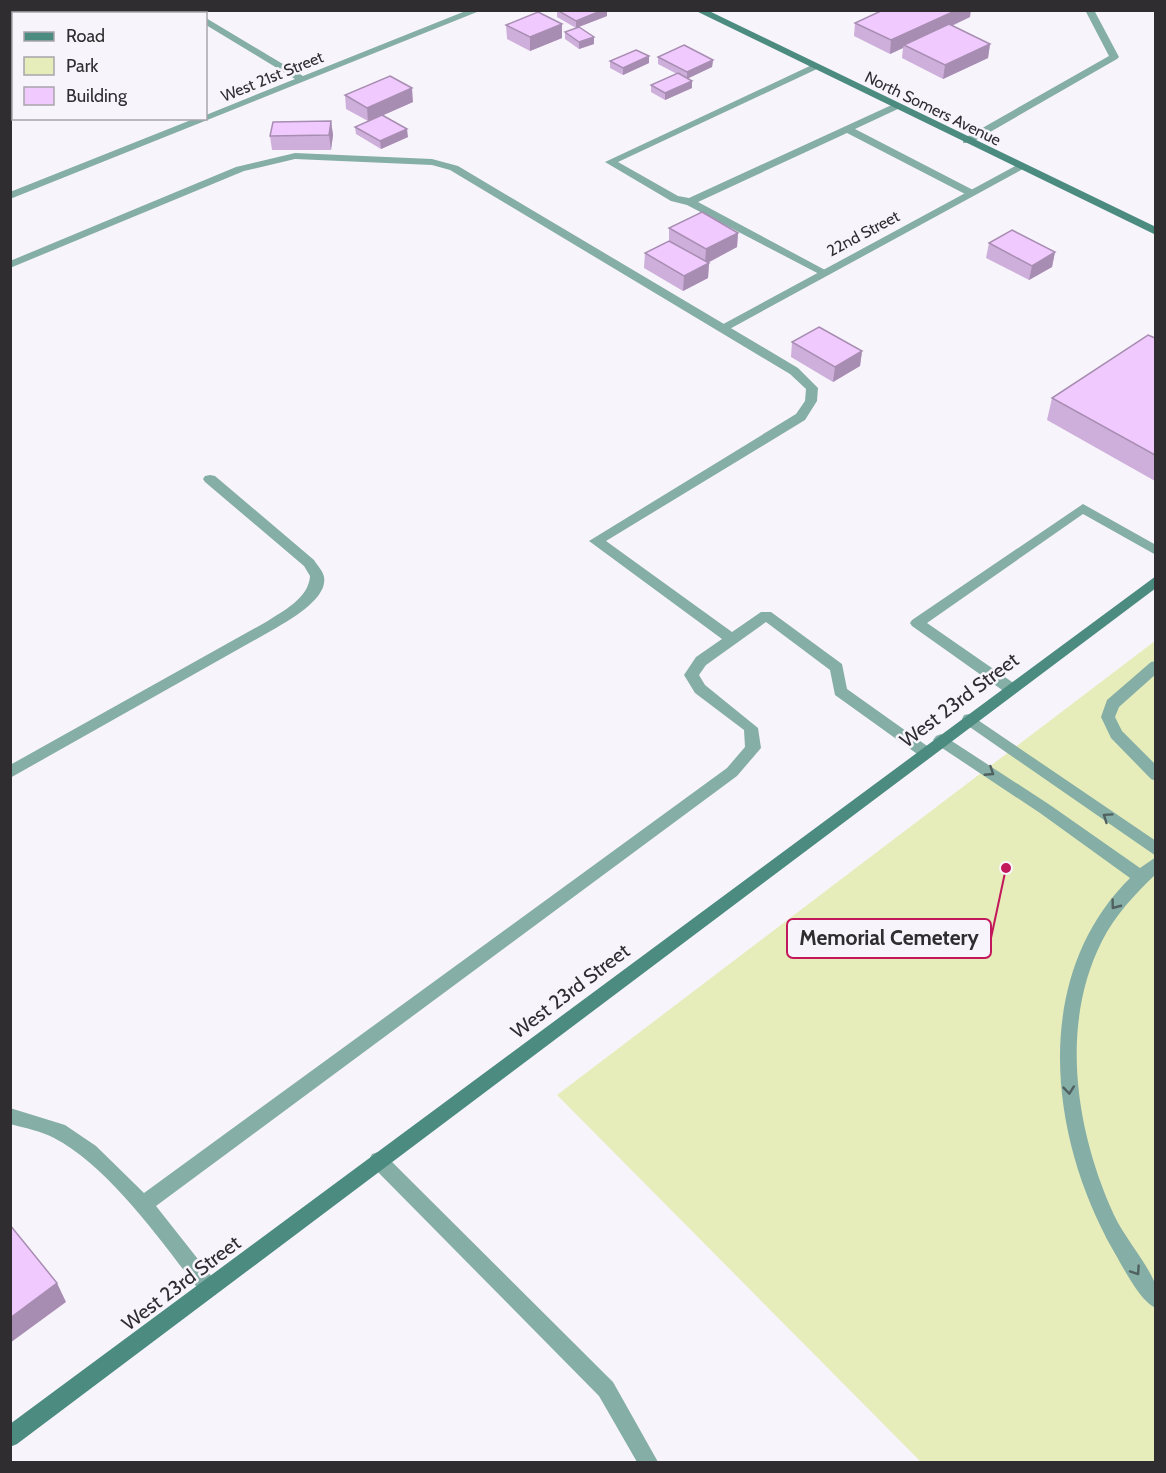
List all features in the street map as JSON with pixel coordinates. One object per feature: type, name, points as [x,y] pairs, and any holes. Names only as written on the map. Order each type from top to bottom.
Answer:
[{"type":"main road","name":"North Somers Avenue","points":[[698,10],[1155,232]]},
{"type":"main road","name":"West 23rd Street","points":[[10,1437],[1155,581]]},
{"type":"street","name":"West 21st Street","points":[[207,118],[478,10]]},
{"type":"street","points":[[967,141],[1114,57],[1089,10]]},
{"type":"street","points":[[207,22],[303,80]]},
{"type":"street","points":[[814,66],[610,162],[675,199],[690,202],[823,273]]},
{"type":"street","points":[[690,202],[896,106]]},
{"type":"street","name":"West 21st Street","points":[[10,196],[202,120]]},
{"type":"street","points":[[847,129],[971,193]]},
{"type":"street","points":[[10,265],[240,169],[267,160],[295,156],[432,162],[454,168],[794,371],[812,388],[811,401],[801,417],[596,541],[730,638]]},
{"type":"street","name":"22nd Street","points":[[722,328],[1019,166]]},
{"type":"street","points":[[10,772],[271,625],[298,607],[316,589],[317,576],[309,563],[210,479]]},
{"type":"street","points":[[1010,688],[917,623],[1083,508],[1155,551]]},
{"type":"street","points":[[143,1204],[732,772],[753,748],[751,728],[700,689],[691,675],[701,661],[730,638],[766,615],[837,668],[840,691],[925,752]]},
{"type":"street","points":[[1155,666],[1112,704],[1108,717],[1116,734],[1155,775]]},
{"type":"street","points":[[969,719],[1155,850]]},
{"type":"street","points":[[941,740],[1045,808],[1139,876]]},
{"type":"street","points":[[1155,863],[1139,876],[1113,906],[1094,938],[1079,974],[1070,1016],[1066,1065],[1071,1113],[1086,1169],[1106,1217],[1132,1266],[1155,1299]]},
{"type":"street","points":[[10,1116],[59,1131],[90,1152],[143,1204],[209,1288]]},
{"type":"street","points":[[378,1160],[606,1389],[648,1462]]},
{"type":"green space","points":[[1155,641],[1155,1462],[921,1462],[557,1095]]},
{"type":"building","points":[[557,10],[603,10],[576,21]]},
{"type":"building","points":[[883,10],[957,10],[891,40],[855,23]]},
{"type":"building","points":[[538,12],[562,24],[530,37],[506,25]]},
{"type":"building","points":[[949,24],[990,44],[945,65],[904,45]]},
{"type":"building","points":[[579,27],[594,37],[579,42],[565,32]]},
{"type":"building","points":[[684,45],[713,60],[687,72],[658,57]]},
{"type":"building","points":[[636,50],[649,56],[623,68],[610,61]]},
{"type":"building","points":[[678,73],[692,81],[665,93],[651,85]]},
{"type":"building","points":[[390,76],[412,88],[367,108],[345,95]]},
{"type":"building","points":[[382,115],[407,129],[380,141],[355,127]]},
{"type":"building","points":[[331,121],[329,135],[270,136],[273,122]]},
{"type":"building","points":[[702,212],[738,233],[706,249],[669,228]]},
{"type":"building","points":[[1012,230],[1055,252],[1032,266],[989,243]]},
{"type":"building","points":[[669,241],[709,263],[684,276],[645,253]]},
{"type":"building","points":[[819,327],[862,351],[835,367],[792,342]]},
{"type":"building","points":[[1148,335],[1155,338],[1155,455],[1052,398]]},
{"type":"building","points":[[10,1225],[57,1283],[10,1318]]},
{"type":"place","name":"Memorial Cemetery","points":[[1006,868]]}]
